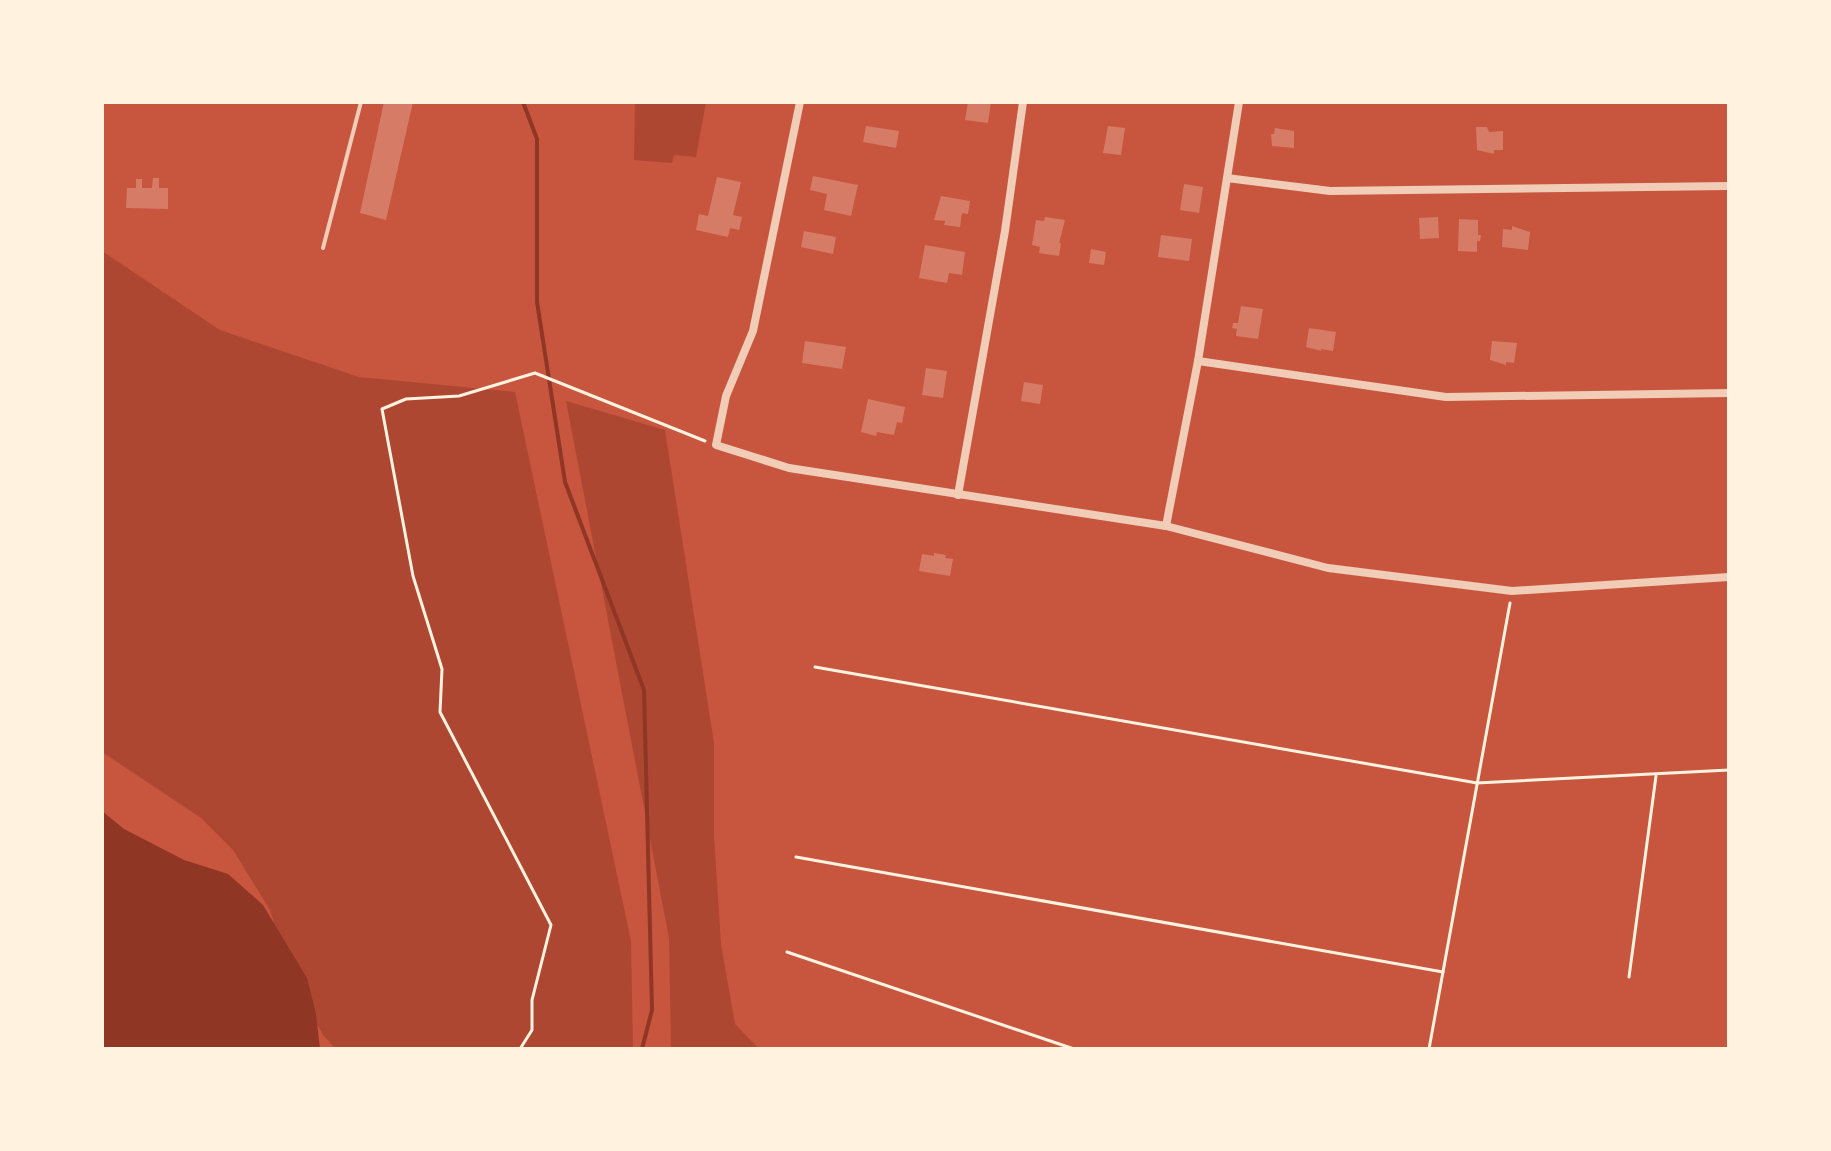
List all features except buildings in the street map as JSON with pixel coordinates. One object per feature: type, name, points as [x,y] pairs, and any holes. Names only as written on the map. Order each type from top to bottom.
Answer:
[{"type":"street","points":[[800,102],[753,331],[726,396],[716,445],[789,468],[1166,526],[1328,568],[1512,591],[1729,577]]},
{"type":"street","points":[[958,495],[1005,231],[1023,102]]},
{"type":"street","points":[[1166,526],[1198,361],[1239,102]]},
{"type":"street","points":[[1227,178],[1330,191],[1729,186]]},
{"type":"street","points":[[1198,361],[1446,397],[1729,393]]},
{"type":"lane","points":[[323,248],[361,102]]},
{"type":"path","points":[[520,1049],[532,1030],[532,1000],[551,925],[440,712],[442,669],[413,576],[382,409],[406,399],[459,396],[535,373],[716,445]]},
{"type":"path","points":[[1429,1049],[1512,591]]},
{"type":"path","points":[[815,667],[1477,783],[1729,770]]},
{"type":"path","points":[[1629,977],[1656,776]]},
{"type":"path","points":[[796,857],[1443,972]]},
{"type":"path","points":[[787,952],[1074,1049]]},
{"type":"shaded area","points":[[635,102],[706,102],[696,157],[674,155],[672,163],[634,160]]},
{"type":"shaded area","points":[[102,251],[220,330],[359,377],[515,392],[631,941],[633,1049],[336,1049],[323,1035],[289,973],[270,910],[233,850],[201,818],[102,752]]},
{"type":"shaded area","points":[[566,401],[665,430],[714,743],[714,836],[721,944],[735,1024],[759,1049],[671,1049],[669,938]]},
{"type":"shaded area","points":[[102,811],[124,829],[184,860],[228,874],[263,905],[307,978],[320,1049],[102,1049]]},
{"type":"waterway","points":[[523,102],[537,139],[537,302],[565,482],[644,690],[652,1010],[642,1049]]}]
